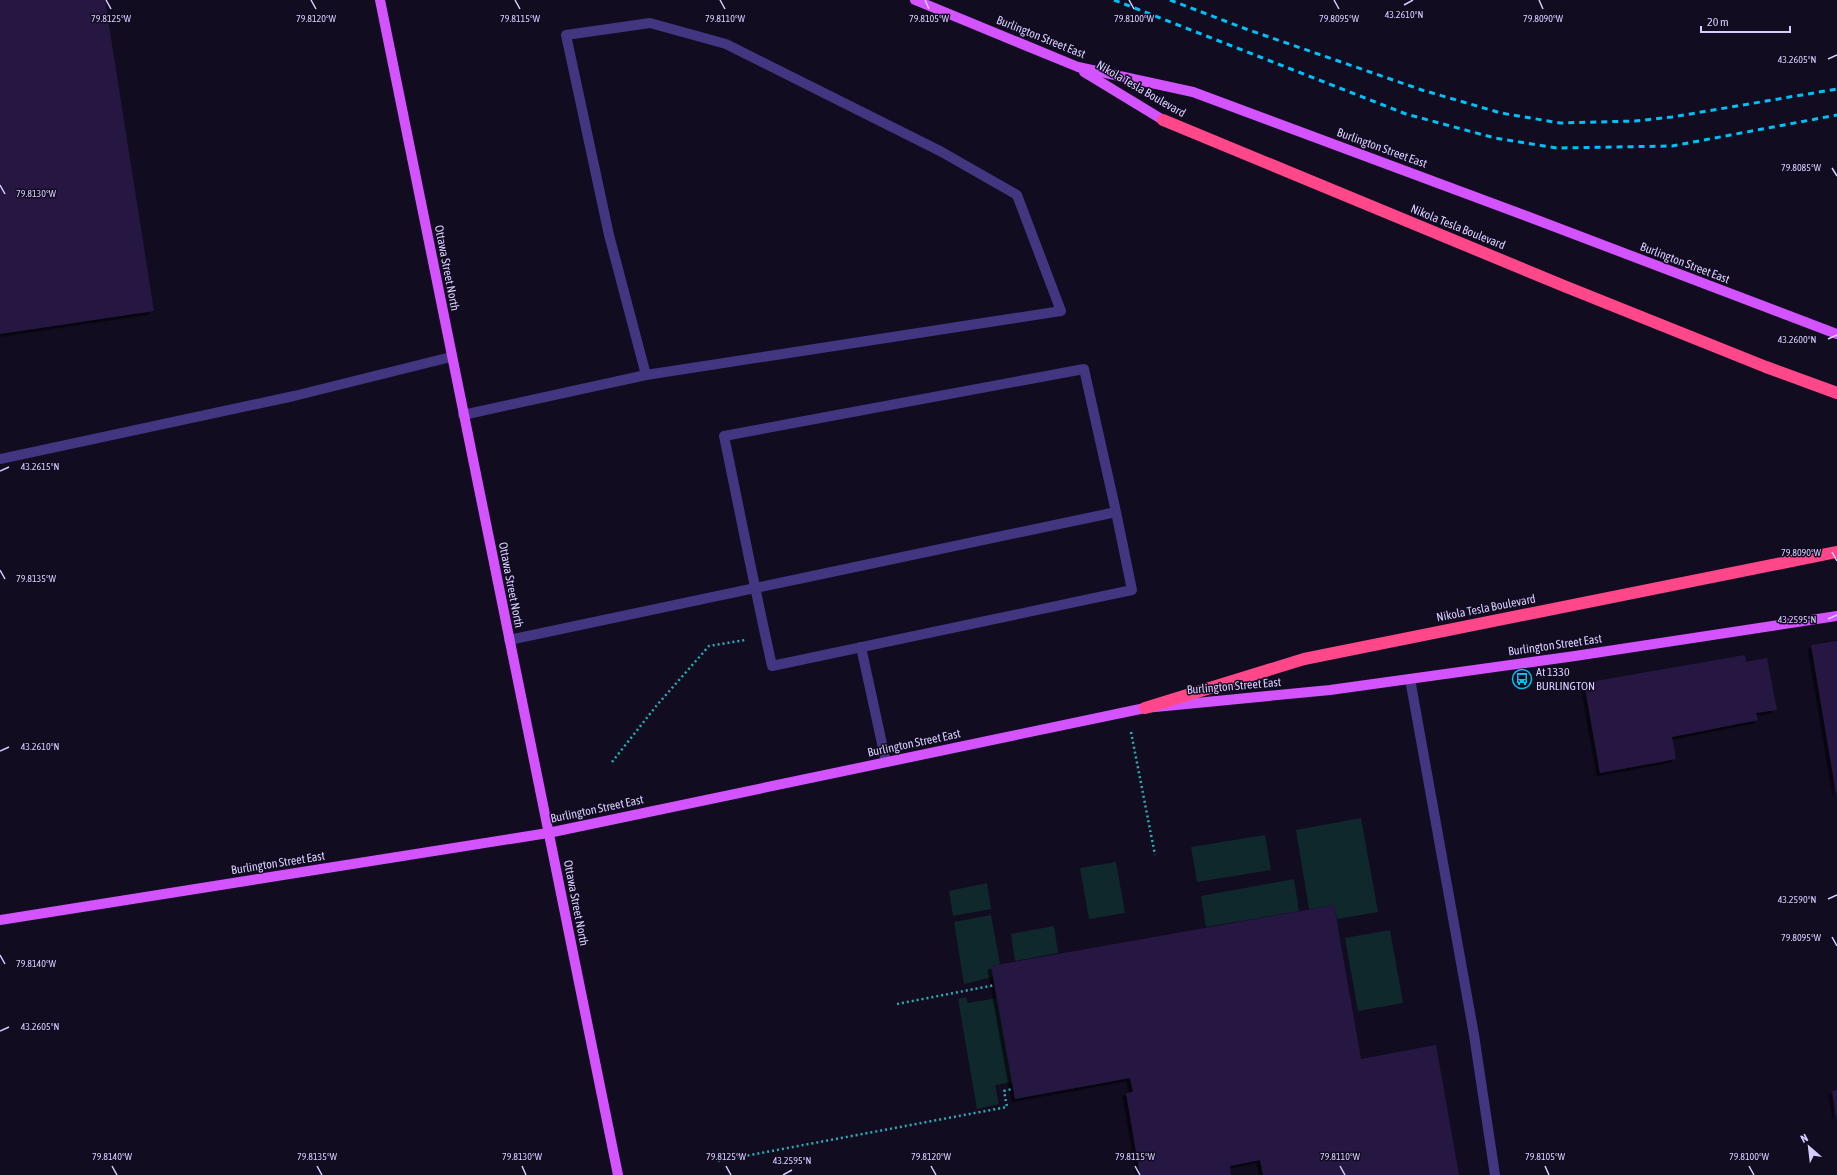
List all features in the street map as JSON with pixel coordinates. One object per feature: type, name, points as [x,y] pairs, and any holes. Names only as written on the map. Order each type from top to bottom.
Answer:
[{"type":"highway","name":"Nikola Tesla Boulevard","points":[[1163,120],[1564,286],[1766,367],[1837,393]]},
{"type":"highway","name":"Nikola Tesla Boulevard","points":[[1145,708],[1304,659],[1837,552]]},
{"type":"main road","name":"Ottawa Street North","points":[[380,0],[451,357],[618,1175]]},
{"type":"main road","name":"Burlington Street East","points":[[915,0],[1078,68],[1193,92],[1837,334]]},
{"type":"main road","name":"Nikola Tesla Boulevard","points":[[1078,68],[1163,120]]},
{"type":"main road","name":"Burlington Street East","points":[[0,920],[548,833],[1145,708],[1330,690],[1837,616]]},
{"type":"lane","points":[[463,415],[646,375],[1061,310],[1017,195],[940,151],[726,44],[650,23],[566,35],[609,235],[646,375]]},
{"type":"lane","points":[[0,459],[294,396],[451,357]]},
{"type":"lane","points":[[1084,369],[1132,590],[772,666],[755,588],[724,436],[1084,369]]},
{"type":"lane","points":[[509,640],[1116,512]]},
{"type":"lane","points":[[861,647],[886,762]]},
{"type":"lane","points":[[1410,679],[1474,1035],[1495,1175]]},
{"type":"path","points":[[612,762],[657,705],[709,646],[765,637]]},
{"type":"path","points":[[1127,712],[1155,855]]},
{"type":"path","points":[[897,1004],[995,985]]},
{"type":"path","points":[[718,1161],[1007,1107],[1004,1091],[1012,1089]]},
{"type":"green space","points":[[1361,818],[1378,912],[1337,919],[1334,905],[1309,909],[1296,830]]},
{"type":"green space","points":[[1265,835],[1271,870],[1197,882],[1191,847]]},
{"type":"green space","points":[[1116,862],[1125,913],[1089,919],[1080,868]]},
{"type":"green space","points":[[1294,879],[1299,911],[1206,927],[1201,896]]},
{"type":"green space","points":[[987,883],[991,909],[953,916],[949,891]]},
{"type":"green space","points":[[991,915],[1000,964],[991,966],[993,977],[964,984],[954,922]]},
{"type":"green space","points":[[1054,926],[1058,953],[1015,961],[1011,934]]},
{"type":"green space","points":[[1390,930],[1403,1003],[1358,1011],[1345,938]]},
{"type":"green space","points":[[966,997],[968,1003],[997,998],[1012,1082],[995,1085],[999,1104],[977,1109],[958,999]]},
{"type":"building","points":[[0,0],[105,0],[154,311],[0,334]]},
{"type":"building","points":[[1837,641],[1837,793],[1836,793],[1811,645]]},
{"type":"building","points":[[1745,655],[1746,662],[1767,658],[1777,710],[1756,713],[1758,720],[1672,737],[1676,759],[1600,773],[1584,683]]},
{"type":"building","points":[[1334,905],[1361,1059],[1436,1045],[1459,1175],[1263,1175],[1260,1160],[1230,1166],[1231,1175],[1140,1175],[1126,1093],[1133,1092],[1130,1078],[1015,1099],[991,966]]},
{"type":"building","points":[[1837,1090],[1837,1116],[1836,1117],[1832,1091]]},
{"type":"railway","points":[[1114,0],[1406,114],[1495,138],[1557,148],[1672,146],[1837,115]]},
{"type":"railway","points":[[1170,0],[1246,29],[1422,90],[1501,113],[1560,123],[1635,121],[1672,117],[1837,89]]},
{"type":"place","name":"At 1330 BURLINGTON","points":[[1522,679]]}]
